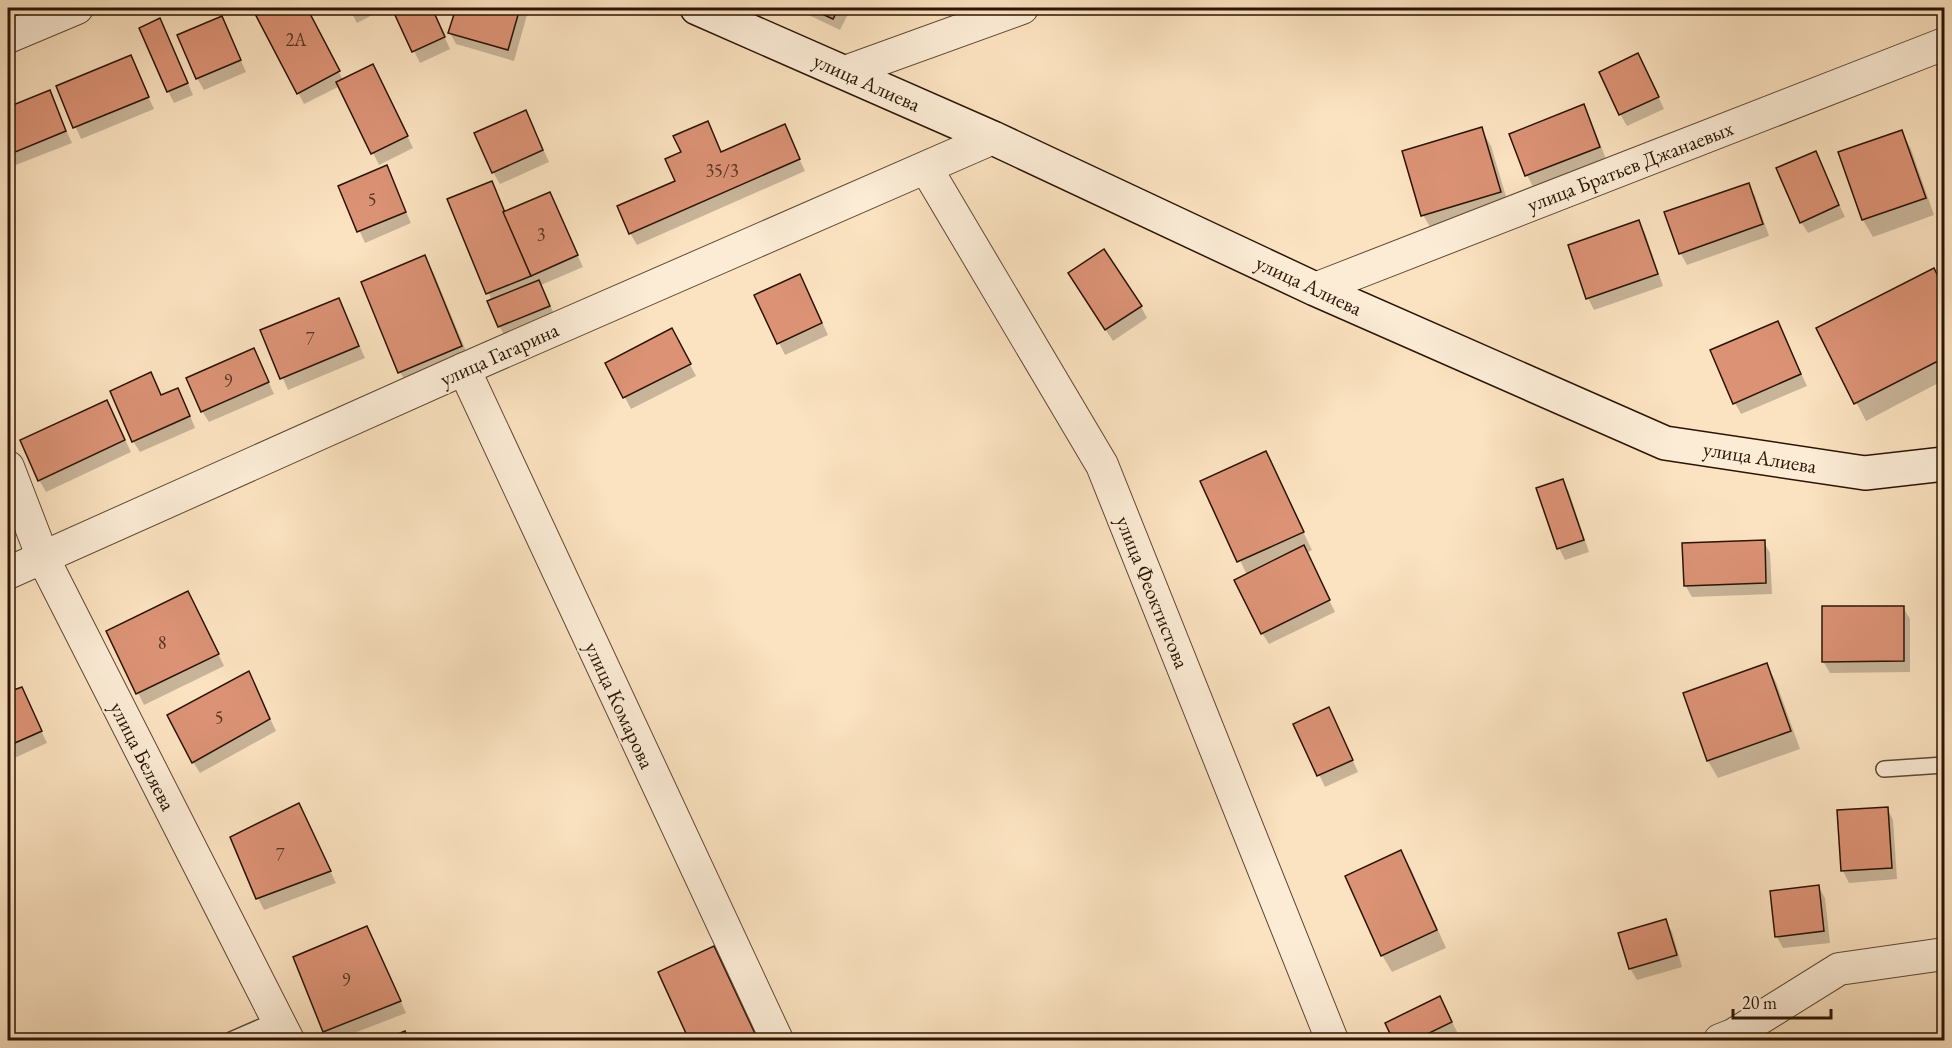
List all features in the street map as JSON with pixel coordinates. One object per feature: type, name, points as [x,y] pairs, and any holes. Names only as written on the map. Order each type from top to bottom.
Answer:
[{"type":"street","points":[[8,37],[77,8]]},
{"type":"street","name":"улица Алиева","points":[[696,8],[993,138],[1315,289],[1665,443],[1865,473],[1944,464]]},
{"type":"street","points":[[845,72],[1022,8]]},
{"type":"street","name":"улица Братьев Джанаевых","points":[[1315,289],[1944,44]]},
{"type":"street","name":"улица Гагарина","points":[[8,573],[464,369],[993,138]]},
{"type":"street","name":"улица Феоктистова","points":[[926,168],[1102,465],[1332,1041]]},
{"type":"street","name":"улица Комарова","points":[[464,369],[777,1041]]},
{"type":"street","name":"улица Беляева","points":[[8,467],[43,558],[282,1030]]},
{"type":"street","points":[[1720,1041],[1839,969],[1944,954]]},
{"type":"lane","points":[[1884,769],[1944,765]]},
{"type":"lane","points":[[231,1041],[282,1030]]},
{"type":"building","points":[[252,8],[307,8],[340,71],[297,94]]},
{"type":"building","points":[[407,8],[432,8],[445,37],[412,52],[394,13]]},
{"type":"building","points":[[456,8],[520,8],[508,50],[448,33]]},
{"type":"building","points":[[809,8],[839,8],[833,19]]},
{"type":"building","points":[[222,16],[241,60],[196,79],[177,35]]},
{"type":"building","points":[[160,18],[188,83],[167,92],[139,28]]},
{"type":"building","points":[[1638,53],[1659,97],[1619,115],[1599,72]]},
{"type":"building","points":[[131,55],[149,97],[73,128],[56,86]]},
{"type":"building","points":[[373,64],[408,136],[371,154],[336,82]]},
{"type":"building","points":[[50,90],[66,131],[8,155],[8,107]]},
{"type":"building","points":[[1584,104],[1600,147],[1525,176],[1509,134]]},
{"type":"building","points":[[526,110],[543,150],[492,173],[474,133]]},
{"type":"building","points":[[708,121],[721,152],[785,124],[800,159],[629,234],[617,206],[675,181],[665,159],[681,152],[673,136]]},
{"type":"building","points":[[1482,127],[1501,192],[1421,216],[1402,151]]},
{"type":"building","points":[[1902,130],[1926,198],[1862,220],[1838,152]]},
{"type":"building","points":[[1816,151],[1839,205],[1800,223],[1776,168]]},
{"type":"building","points":[[387,165],[406,212],[357,232],[338,186]]},
{"type":"building","points":[[492,181],[531,276],[486,294],[447,199]]},
{"type":"building","points":[[1749,183],[1763,224],[1679,254],[1664,212]]},
{"type":"building","points":[[550,192],[578,255],[531,276],[503,212]]},
{"type":"building","points":[[1639,220],[1658,274],[1586,299],[1568,245]]},
{"type":"building","points":[[1104,249],[1142,306],[1105,330],[1068,273]]},
{"type":"building","points":[[425,255],[462,346],[398,373],[361,282]]},
{"type":"building","points":[[1934,268],[1944,289],[1944,358],[1854,404],[1816,328]]},
{"type":"building","points":[[800,274],[822,323],[777,344],[754,295]]},
{"type":"building","points":[[539,280],[550,306],[498,327],[487,301]]},
{"type":"building","points":[[339,298],[359,346],[280,379],[260,330]]},
{"type":"building","points":[[1778,321],[1801,374],[1733,404],[1710,350]]},
{"type":"building","points":[[672,328],[691,364],[623,398],[605,363]]},
{"type":"building","points":[[254,348],[269,382],[201,412],[186,378]]},
{"type":"building","points":[[151,372],[161,395],[178,388],[190,416],[132,442],[110,391]]},
{"type":"building","points":[[107,400],[125,440],[38,481],[20,440]]},
{"type":"building","points":[[1266,451],[1304,532],[1237,562],[1200,481]]},
{"type":"building","points":[[1563,479],[1584,540],[1557,549],[1536,488]]},
{"type":"building","points":[[1765,540],[1766,583],[1684,586],[1682,543]]},
{"type":"building","points":[[1304,545],[1330,600],[1261,634],[1234,580]]},
{"type":"building","points":[[188,591],[219,654],[136,694],[106,631]]},
{"type":"building","points":[[1822,606],[1904,606],[1904,661],[1822,662]]},
{"type":"building","points":[[1767,663],[1791,731],[1707,761],[1683,693]]},
{"type":"building","points":[[249,671],[270,719],[192,763],[167,715]]},
{"type":"building","points":[[22,687],[42,731],[8,746],[8,692]]},
{"type":"building","points":[[1329,707],[1353,760],[1317,776],[1293,724]]},
{"type":"building","points":[[299,803],[331,871],[256,899],[230,837]]},
{"type":"building","points":[[1888,807],[1892,868],[1841,871],[1837,810]]},
{"type":"building","points":[[1401,850],[1437,930],[1381,956],[1345,876]]},
{"type":"building","points":[[1819,885],[1824,931],[1775,937],[1770,891]]},
{"type":"building","points":[[1666,919],[1677,955],[1629,969],[1618,933]]},
{"type":"building","points":[[367,926],[401,1001],[323,1032],[293,957]]},
{"type":"building","points":[[714,946],[758,1040],[689,1040],[658,972]]},
{"type":"building","points":[[1440,996],[1452,1022],[1415,1040],[1393,1040],[1385,1023]]},
{"type":"building","points":[[405,1031],[409,1040],[384,1040]]}]
